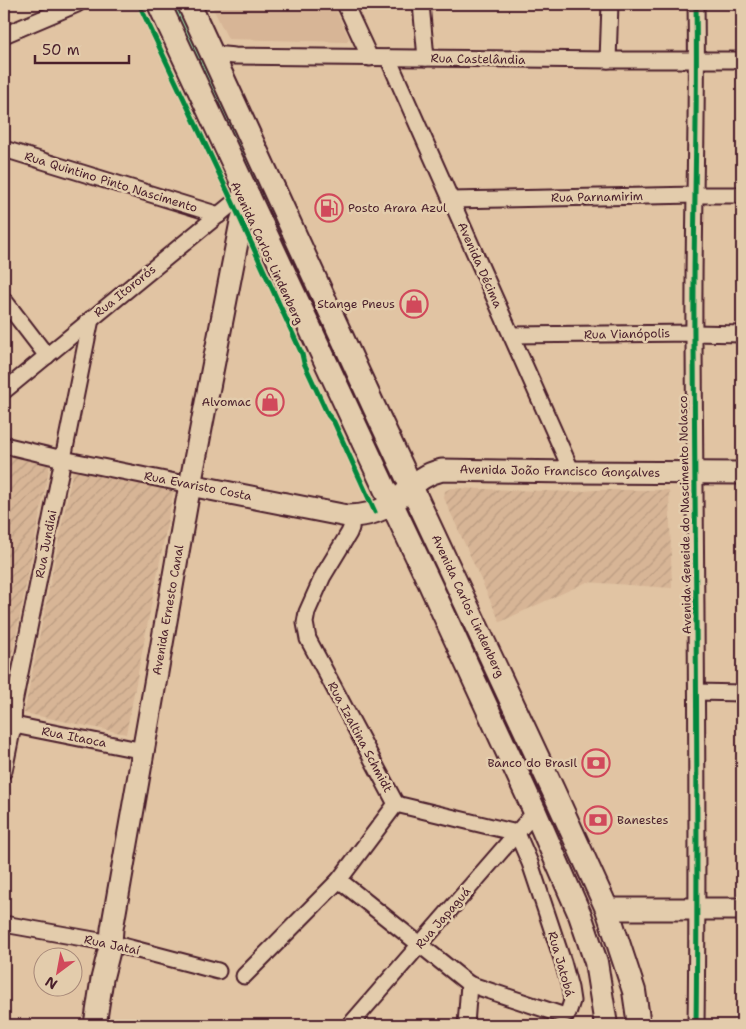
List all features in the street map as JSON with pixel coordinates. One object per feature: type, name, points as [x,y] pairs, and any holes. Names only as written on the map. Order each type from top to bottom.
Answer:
[{"type":"main road","name":"Avenida Carlos Lindenberg","points":[[159,4],[535,812],[580,915],[596,962],[606,1025]]},
{"type":"main road","name":"Avenida Carlos Lindenberg","points":[[189,4],[553,790],[606,909],[634,990],[640,1025]]},
{"type":"street","points":[[4,36],[77,4]]},
{"type":"street","points":[[345,4],[370,58]]},
{"type":"street","points":[[421,4],[426,58]]},
{"type":"street","points":[[608,60],[610,4]]},
{"type":"street","name":"Avenida Geneide do Nascimento Nolasco","points":[[696,4],[694,333],[697,692],[696,1025]]},
{"type":"street","name":"Rua Castelândia","points":[[213,54],[370,58],[742,60]]},
{"type":"street","name":"Avenida Décima","points":[[388,58],[572,472]]},
{"type":"street","name":"Rua Quintino Pinto Nascimento","points":[[4,149],[219,215]]},
{"type":"street","name":"Rua Itororós","points":[[4,391],[219,215],[248,194]]},
{"type":"street","name":"Avenida Ernesto Canal","points":[[95,1025],[102,979],[111,943],[190,485],[248,194]]},
{"type":"street","name":"Rua Parnamirim","points":[[451,200],[742,195]]},
{"type":"street","points":[[4,300],[47,356]]},
{"type":"street","name":"Rua Jundiai","points":[[4,771],[8,724],[14,703],[91,319]]},
{"type":"street","name":"Rua Vianópolis","points":[[511,335],[742,334]]},
{"type":"street","name":"Rua Evaristo Costa","points":[[4,445],[63,459],[347,516],[366,515],[392,504]]},
{"type":"street","name":"Avenida João Francisco Gonçalves","points":[[392,504],[426,475],[442,470],[742,473]]},
{"type":"street","name":"Rua Izaltina Schmidt","points":[[244,976],[339,880],[396,804],[306,631],[307,612],[323,576],[351,528],[352,516]]},
{"type":"street","points":[[697,692],[742,692]]},
{"type":"street","name":"Rua Itaoca","points":[[8,724],[144,751]]},
{"type":"street","points":[[396,804],[517,832]]},
{"type":"street","name":"Rua Japaguá","points":[[350,1025],[535,812]]},
{"type":"street","name":"Rua Jatobá","points":[[339,880],[469,984],[562,1015],[568,1013],[572,1001],[570,988],[530,863],[517,832]]},
{"type":"street","points":[[606,909],[742,909]]},
{"type":"street","name":"Rua Jataí","points":[[4,924],[111,943],[218,971]]},
{"type":"street","points":[[466,1025],[469,984]]},
{"type":"shaded area","points":[[211,4],[333,4],[349,38],[347,42],[228,39]]},
{"type":"shaded area","points":[[4,455],[50,464],[4,696]]},
{"type":"shaded area","points":[[73,469],[174,489],[126,734],[24,713]]},
{"type":"shaded area","points":[[451,488],[575,492],[594,490],[669,490],[672,588],[587,582],[500,622],[444,498],[445,491]]},
{"type":"green space","points":[[171,4],[178,4],[391,463],[386,468]]},
{"type":"cycle path","points":[[139,4],[233,203],[328,415],[334,422],[375,512]]},
{"type":"cycle path","points":[[696,4],[694,295],[697,767],[696,1025]]},
{"type":"place","name":"Posto Arara Azul","points":[[329,208]]},
{"type":"place","name":"Stange Pneus","points":[[414,304]]},
{"type":"place","name":"Alvomac","points":[[270,402]]},
{"type":"place","name":"Banco do Brasil","points":[[596,763]]},
{"type":"place","name":"Banestes","points":[[598,820]]}]
